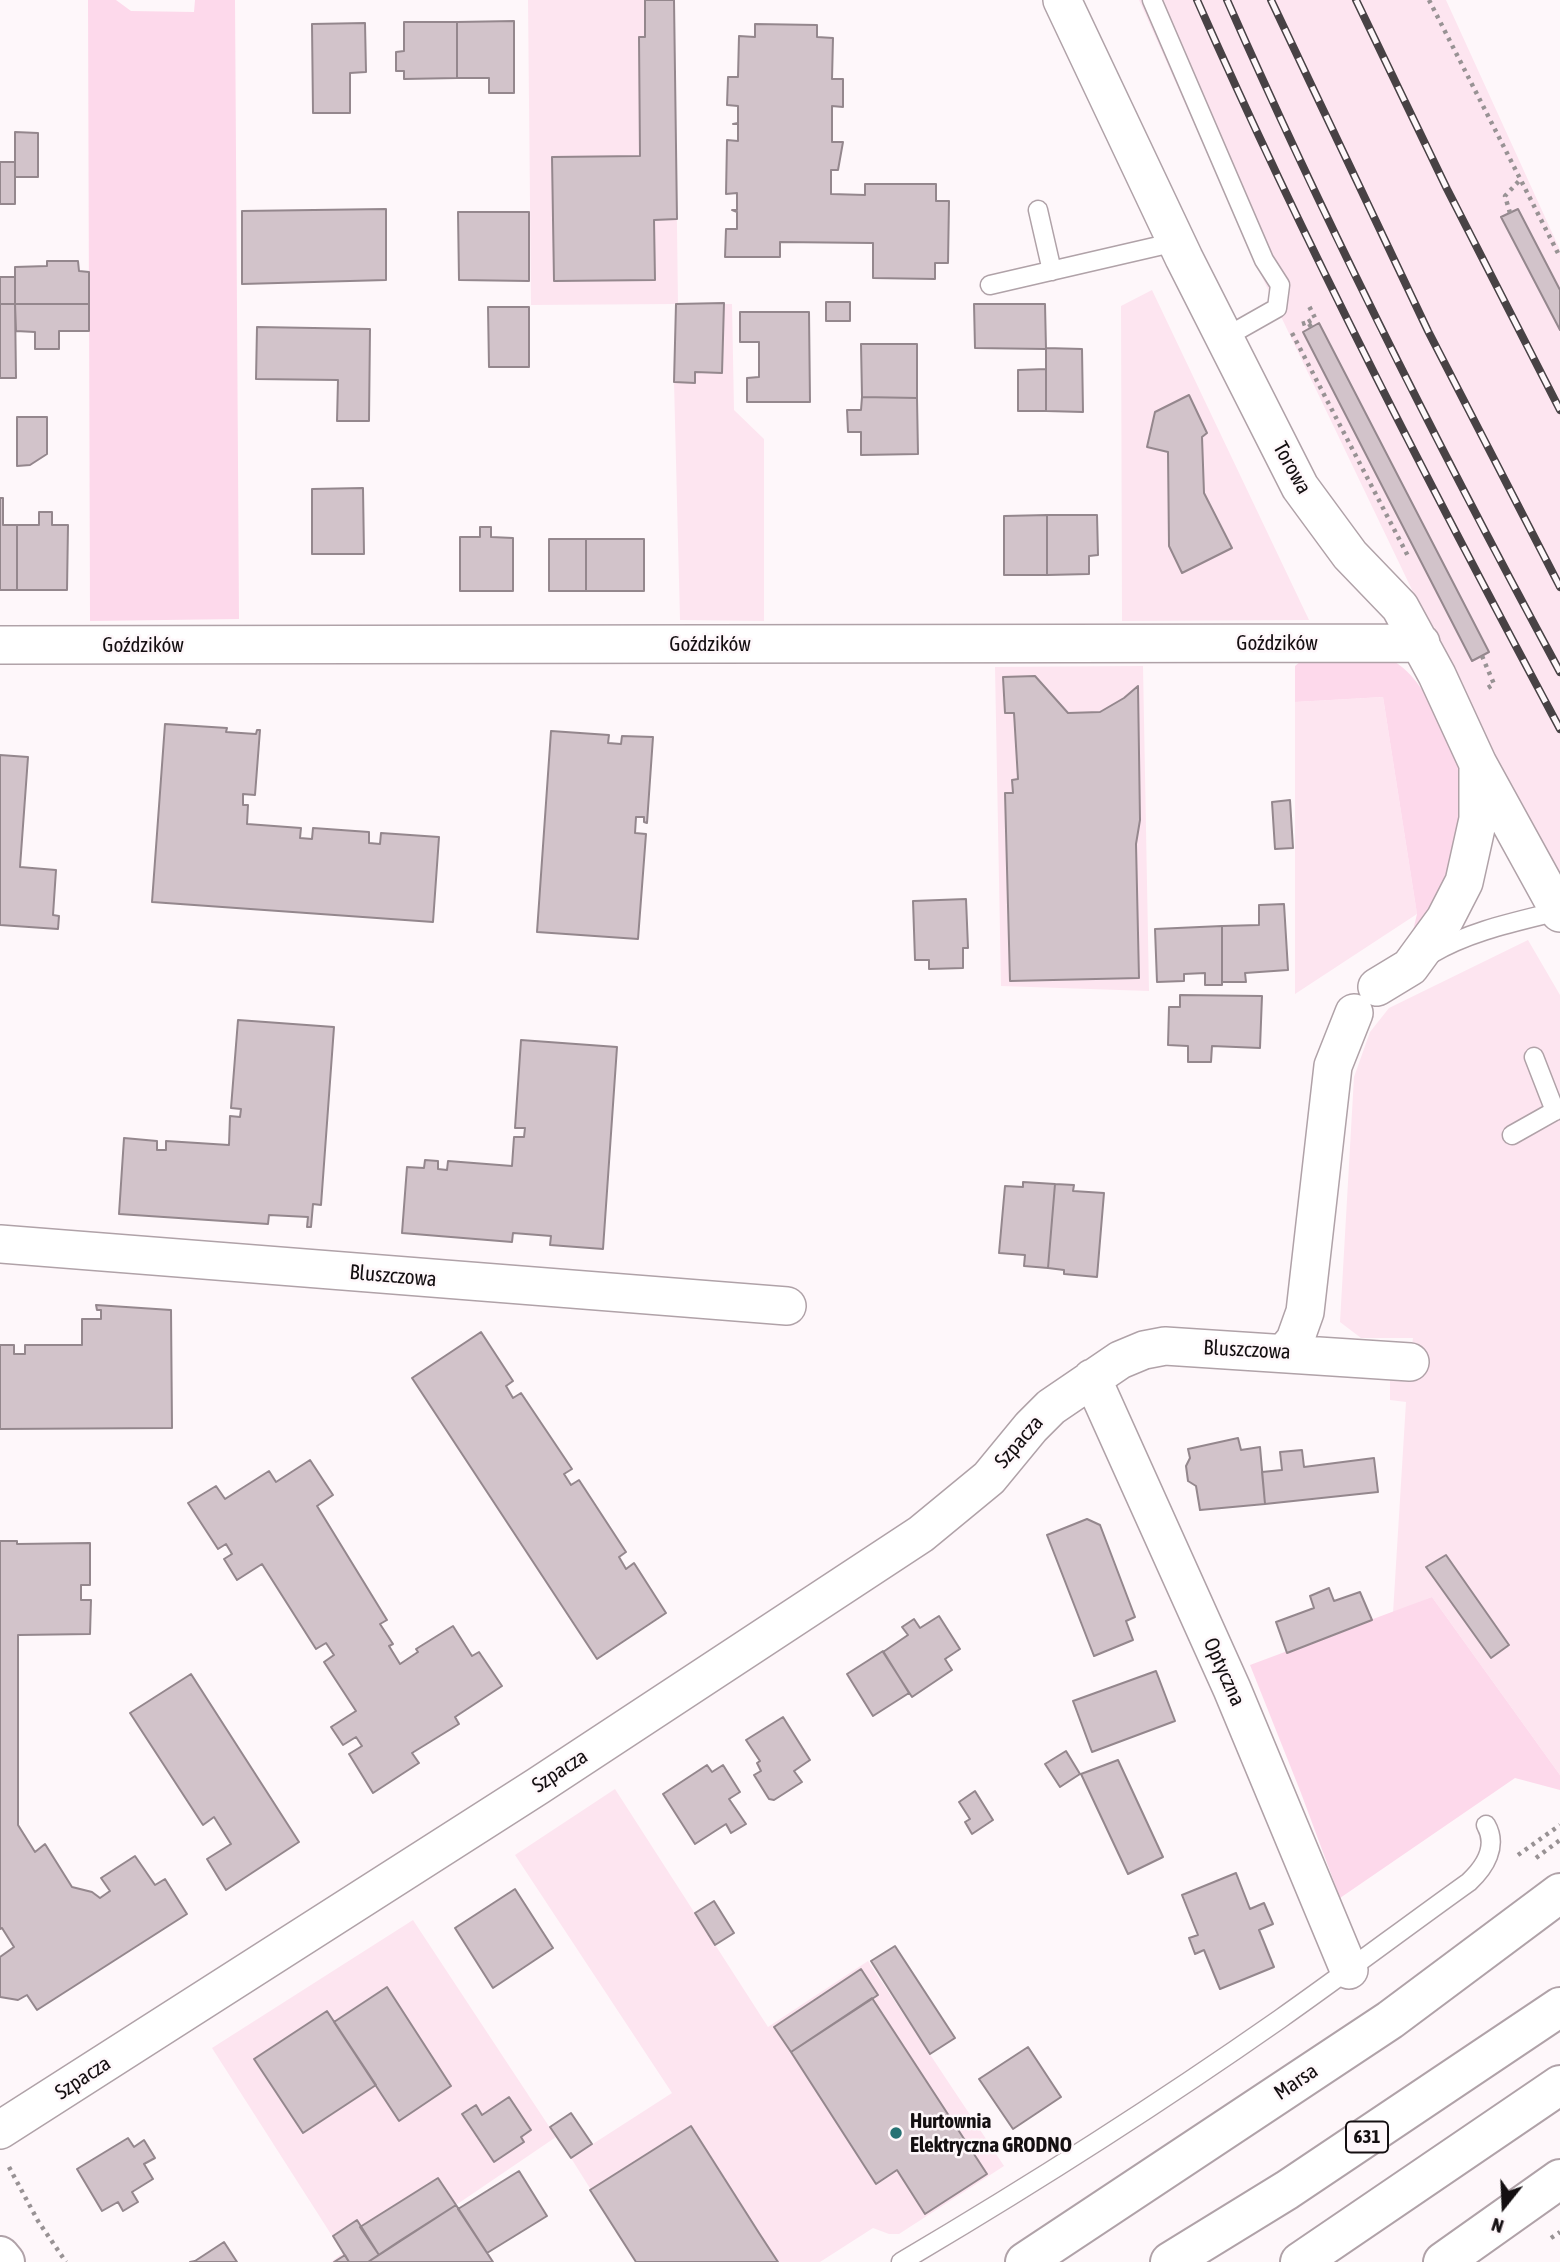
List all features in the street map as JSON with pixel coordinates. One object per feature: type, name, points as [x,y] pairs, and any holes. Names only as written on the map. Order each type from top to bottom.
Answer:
[{"type":"main road","name":"Marsa","points":[[1025,2262],[1390,2020],[1560,1892]]},
{"type":"main road","name":"631","points":[[1170,2262],[1287,2190],[1560,2007]]},
{"type":"main road","points":[[1300,2262],[1560,2085]]},
{"type":"main road","points":[[1443,2262],[1560,2179]]},
{"type":"main road","points":[[0,2256],[5,2262]]},
{"type":"street","name":"Torowa","points":[[1062,0],[1176,242],[1300,487],[1350,555],[1400,607],[1478,764],[1560,912]]},
{"type":"street","name":"Goździków","points":[[0,645],[1420,643]]},
{"type":"street","points":[[1285,1352],[1295,1340],[1305,1312],[1333,1066],[1366,1000],[1410,967],[1446,919],[1464,883],[1478,819],[1478,764]]},
{"type":"street","name":"Bluszczowa","points":[[0,1244],[787,1306]]},
{"type":"street","name":"Bluszczowa","points":[[1092,1378],[1120,1360],[1144,1350],[1165,1346],[1410,1362]]},
{"type":"street","name":"Optyczna","points":[[1092,1378],[1232,1689],[1349,1970]]},
{"type":"street","name":"Szpacza","points":[[0,2130],[538,1786],[921,1534],[989,1478],[1038,1418],[1092,1378]]},
{"type":"lane","points":[[1152,0],[1264,260],[1280,285],[1278,308],[1224,338]]},
{"type":"lane","points":[[1038,210],[1052,271]]},
{"type":"lane","points":[[990,285],[1176,242]]},
{"type":"lane","points":[[1410,967],[1450,943],[1486,930],[1560,912]]},
{"type":"lane","points":[[1512,1135],[1557,1110],[1534,1058]]},
{"type":"lane","points":[[901,2262],[1140,2114],[1349,1970],[1469,1882],[1482,1870],[1490,1852],[1491,1833],[1486,1825]]},
{"type":"path","points":[[1429,0],[1560,257]]},
{"type":"path","points":[[1510,213],[1505,196],[1519,181]]},
{"type":"path","points":[[1311,327],[1308,321],[1291,330],[1412,564]]},
{"type":"path","points":[[8,2165],[38,2221],[66,2262]]},
{"type":"shaded area","points":[[88,0],[116,0],[131,11],[194,12],[195,0],[235,0],[239,619],[90,621]]},
{"type":"shaded area","points":[[528,0],[674,0],[678,304],[732,304],[734,410],[764,439],[764,621],[680,620],[674,382],[676,304],[531,305]]},
{"type":"shaded area","points":[[1139,0],[1446,0],[1560,250],[1560,885],[1529,834],[1263,279]]},
{"type":"shaded area","points":[[1152,290],[1309,620],[1122,621],[1121,306]]},
{"type":"shaded area","points":[[1310,653],[1385,658],[1404,669],[1429,700],[1457,761],[1466,796],[1446,894],[1412,935],[1417,914],[1383,697],[1295,702],[1295,666]]},
{"type":"shaded area","points":[[1143,666],[1149,991],[1001,986],[995,667]]},
{"type":"shaded area","points":[[1383,697],[1417,914],[1295,994],[1295,702]]},
{"type":"shaded area","points":[[1528,940],[1560,995],[1560,1775],[1432,1597],[1393,1613],[1406,1402],[1390,1400],[1390,1369],[1410,1362],[1413,1338],[1361,1338],[1340,1322],[1354,1077],[1370,1032],[1389,1008]]},
{"type":"shaded area","points":[[1432,1597],[1560,1775],[1560,1790],[1515,1778],[1340,1898],[1250,1665]]},
{"type":"shaded area","points":[[615,1789],[768,2027],[868,1961],[1004,2166],[899,2234],[889,2234],[873,2228],[820,2262],[636,2262],[571,2158],[672,2093],[515,1855]]},
{"type":"shaded area","points":[[413,1920],[556,2137],[456,2205],[493,2262],[331,2262],[343,2253],[212,2048]]},
{"type":"building","points":[[645,0],[674,0],[677,219],[654,220],[655,280],[554,281],[552,157],[640,156],[639,37],[645,37]]},
{"type":"building","points":[[514,21],[514,93],[489,93],[489,78],[457,78],[457,22]]},
{"type":"building","points":[[404,22],[457,22],[457,78],[404,79],[404,71],[396,71],[396,52],[404,51]]},
{"type":"building","points":[[365,23],[366,72],[350,73],[350,113],[313,113],[312,24]]},
{"type":"building","points":[[755,24],[817,25],[817,37],[833,38],[832,79],[843,79],[843,107],[832,106],[832,142],[843,142],[838,170],[831,170],[831,194],[865,195],[865,184],[936,184],[936,201],[949,201],[948,263],[935,263],[935,279],[873,278],[873,243],[780,242],[780,257],[725,257],[726,229],[737,229],[737,212],[732,210],[737,210],[737,193],[726,194],[727,140],[738,141],[738,124],[733,124],[738,123],[738,106],[727,105],[728,77],[738,77],[739,36],[755,37]]},
{"type":"building","points":[[15,132],[38,133],[38,177],[15,177]]},
{"type":"building","points":[[0,162],[15,162],[15,204],[0,204]]},
{"type":"building","points":[[386,209],[386,280],[242,284],[242,211]]},
{"type":"building","points":[[1518,209],[1560,290],[1560,330],[1501,217]]},
{"type":"building","points":[[458,212],[529,212],[529,281],[459,280]]},
{"type":"building","points":[[47,261],[78,261],[79,271],[89,272],[89,304],[15,304],[15,267],[47,266]]},
{"type":"building","points":[[0,277],[15,277],[15,304],[0,304]]},
{"type":"building","points":[[826,302],[850,302],[850,321],[826,321]]},
{"type":"building","points":[[724,303],[722,373],[695,372],[695,383],[674,382],[676,304]]},
{"type":"building","points":[[0,304],[15,304],[16,378],[0,378]]},
{"type":"building","points":[[15,304],[89,304],[89,331],[59,331],[59,349],[35,349],[35,332],[16,331]]},
{"type":"building","points":[[974,304],[1045,304],[1046,349],[975,348]]},
{"type":"building","points":[[488,307],[529,307],[529,367],[489,367]]},
{"type":"building","points":[[740,312],[809,312],[810,402],[747,402],[747,378],[759,377],[759,342],[740,342]]},
{"type":"building","points":[[1319,323],[1489,652],[1472,661],[1303,332]]},
{"type":"building","points":[[257,327],[370,329],[369,421],[337,421],[338,380],[256,379]]},
{"type":"building","points":[[861,344],[917,344],[917,398],[862,397]]},
{"type":"building","points":[[1046,348],[1082,349],[1083,412],[1046,411]]},
{"type":"building","points":[[1046,369],[1046,411],[1018,411],[1018,370]]},
{"type":"building","points":[[1189,395],[1207,433],[1202,437],[1204,493],[1232,548],[1182,573],[1169,546],[1168,452],[1147,447],[1155,412]]},
{"type":"building","points":[[862,397],[917,398],[918,454],[861,455],[861,432],[848,432],[847,410],[861,410]]},
{"type":"building","points":[[17,417],[47,417],[47,454],[30,465],[17,466]]},
{"type":"building","points":[[363,488],[364,554],[312,554],[312,489]]},
{"type":"building","points":[[0,498],[3,498],[3,525],[17,525],[17,590],[0,590]]},
{"type":"building","points":[[39,512],[52,512],[52,525],[68,525],[67,590],[17,590],[17,525],[39,525]]},
{"type":"building","points":[[1047,515],[1047,575],[1004,575],[1004,516]]},
{"type":"building","points":[[1047,515],[1097,515],[1098,555],[1089,556],[1089,574],[1047,575]]},
{"type":"building","points":[[480,527],[491,527],[491,537],[513,538],[513,591],[460,591],[460,537],[480,537]]},
{"type":"building","points":[[549,539],[586,539],[586,591],[549,591]]},
{"type":"building","points":[[586,539],[644,539],[644,591],[586,591]]},
{"type":"building","points":[[1035,676],[1068,713],[1100,712],[1138,686],[1140,820],[1136,844],[1139,978],[1010,981],[1005,793],[1013,793],[1012,780],[1018,779],[1014,713],[1005,713],[1003,677]]},
{"type":"building","points":[[165,724],[227,728],[226,732],[256,734],[257,730],[260,730],[255,795],[243,794],[243,805],[248,805],[247,824],[301,828],[300,838],[312,839],[313,828],[369,832],[369,843],[380,844],[381,833],[439,837],[433,922],[152,902]]},
{"type":"building","points":[[551,731],[609,735],[608,743],[621,744],[622,736],[653,737],[647,823],[644,822],[644,817],[636,817],[635,833],[646,834],[638,939],[537,932]]},
{"type":"building","points":[[0,755],[28,757],[20,867],[56,870],[53,915],[59,916],[58,929],[0,925]]},
{"type":"building","points":[[1290,800],[1293,848],[1275,849],[1272,802]]},
{"type":"building","points":[[966,899],[968,948],[963,948],[963,968],[929,969],[929,960],[915,960],[913,901]]},
{"type":"building","points":[[1284,904],[1288,970],[1245,973],[1246,982],[1222,982],[1222,926],[1259,925],[1259,905]]},
{"type":"building","points":[[1222,926],[1222,985],[1205,985],[1205,973],[1184,974],[1184,981],[1157,982],[1155,929]]},
{"type":"building","points":[[1180,995],[1262,996],[1260,1048],[1212,1046],[1211,1062],[1188,1062],[1188,1046],[1168,1045],[1169,1007],[1180,1007]]},
{"type":"building","points":[[238,1020],[334,1027],[321,1205],[313,1204],[311,1227],[307,1227],[308,1217],[269,1215],[268,1224],[119,1214],[124,1138],[157,1141],[157,1150],[166,1150],[166,1141],[229,1145],[230,1116],[240,1117],[241,1109],[231,1108]]},
{"type":"building","points":[[521,1040],[617,1047],[603,1249],[550,1245],[551,1236],[513,1233],[512,1242],[402,1233],[407,1167],[424,1168],[425,1160],[438,1161],[438,1169],[447,1170],[448,1161],[512,1166],[514,1137],[524,1137],[525,1128],[515,1128]]},
{"type":"building","points":[[1023,1182],[1055,1184],[1048,1268],[1024,1266],[1025,1255],[999,1253],[1005,1186],[1023,1187]]},
{"type":"building","points":[[1055,1184],[1074,1185],[1073,1191],[1104,1193],[1097,1277],[1064,1274],[1064,1270],[1048,1268]]},
{"type":"building","points":[[96,1305],[171,1310],[172,1428],[0,1429],[0,1345],[14,1345],[14,1354],[25,1354],[25,1345],[82,1345],[82,1319],[101,1319],[101,1310],[97,1310]]},
{"type":"building","points":[[481,1332],[513,1381],[506,1386],[513,1398],[521,1393],[572,1469],[564,1474],[571,1485],[579,1480],[626,1552],[619,1557],[626,1569],[634,1563],[666,1613],[597,1659],[412,1378]]},
{"type":"building","points":[[1238,1438],[1241,1450],[1260,1447],[1265,1504],[1200,1510],[1196,1486],[1188,1481],[1188,1449]]},
{"type":"building","points":[[1302,1450],[1304,1467],[1374,1458],[1378,1492],[1265,1504],[1262,1472],[1282,1470],[1280,1452]]},
{"type":"building","points":[[310,1460],[333,1495],[317,1506],[387,1620],[380,1624],[393,1644],[389,1646],[400,1664],[418,1652],[416,1649],[453,1626],[472,1656],[479,1652],[502,1686],[455,1717],[459,1724],[412,1753],[419,1763],[373,1793],[349,1754],[362,1746],[356,1737],[343,1745],[331,1727],[356,1711],[324,1662],[334,1655],[326,1643],[316,1649],[262,1564],[237,1580],[224,1559],[232,1554],[226,1544],[218,1549],[188,1503],[216,1486],[225,1499],[269,1471],[276,1482]]},
{"type":"building","points":[[1087,1519],[1100,1525],[1135,1617],[1126,1621],[1133,1640],[1094,1656],[1047,1535]]},
{"type":"building","points":[[0,1541],[17,1541],[17,1544],[90,1543],[90,1585],[81,1585],[81,1600],[91,1600],[90,1634],[18,1635],[18,1825],[35,1852],[45,1844],[72,1887],[92,1892],[100,1898],[110,1891],[101,1878],[135,1856],[155,1885],[165,1879],[187,1914],[37,2010],[27,1995],[18,2000],[0,1997],[0,1957],[14,1947],[2,1928],[0,1929]]},
{"type":"building","points":[[1446,1555],[1509,1645],[1491,1658],[1426,1567]]},
{"type":"building","points":[[1329,1588],[1334,1601],[1360,1592],[1372,1620],[1287,1653],[1276,1622],[1314,1608],[1310,1596]]},
{"type":"building","points":[[939,1616],[960,1649],[945,1659],[952,1670],[912,1697],[883,1652],[908,1635],[902,1627],[914,1619],[920,1628]]},
{"type":"building","points":[[883,1651],[909,1693],[873,1716],[847,1674]]},
{"type":"building","points":[[1156,1671],[1175,1721],[1092,1752],[1073,1701]]},
{"type":"building","points":[[191,1674],[299,1842],[226,1890],[207,1859],[231,1844],[214,1817],[203,1825],[130,1713]]},
{"type":"building","points":[[783,1717],[810,1760],[794,1771],[802,1782],[774,1800],[769,1799],[754,1775],[761,1771],[757,1763],[760,1761],[746,1740]]},
{"type":"building","points":[[1066,1751],[1080,1774],[1060,1787],[1045,1764]]},
{"type":"building","points":[[1118,1760],[1163,1857],[1128,1874],[1081,1774]]},
{"type":"building","points":[[707,1765],[712,1772],[723,1765],[740,1792],[729,1799],[746,1824],[731,1833],[726,1824],[695,1844],[663,1794]]},
{"type":"building","points":[[975,1791],[993,1820],[972,1834],[965,1822],[970,1819],[959,1802]]},
{"type":"building","points":[[1236,1873],[1250,1909],[1264,1903],[1273,1924],[1259,1930],[1274,1967],[1220,1989],[1204,1950],[1195,1954],[1189,1938],[1198,1935],[1182,1895]]},
{"type":"building","points":[[515,1889],[553,1948],[493,1988],[455,1928]]},
{"type":"building","points":[[714,1901],[734,1933],[715,1945],[695,1913]]},
{"type":"building","points":[[895,1946],[955,2038],[930,2054],[871,1961]]},
{"type":"building","points":[[861,1969],[878,1995],[791,2052],[774,2027]]},
{"type":"building","points":[[387,1987],[451,2086],[399,2121],[334,2022]]},
{"type":"building","points":[[872,1998],[987,2174],[925,2214],[897,2170],[876,2184],[791,2052]]},
{"type":"building","points":[[327,2011],[376,2085],[303,2133],[254,2059]]},
{"type":"building","points":[[1028,2047],[1061,2097],[1013,2129],[979,2079]]},
{"type":"building","points":[[509,2097],[531,2130],[521,2137],[524,2142],[494,2162],[462,2114],[476,2105],[482,2115]]},
{"type":"building","points":[[571,2113],[592,2144],[571,2158],[550,2127]]},
{"type":"building","points":[[691,2126],[778,2262],[636,2262],[590,2190]]},
{"type":"building","points":[[128,2138],[134,2147],[144,2140],[155,2158],[144,2164],[153,2179],[132,2192],[138,2202],[123,2211],[118,2202],[102,2211],[77,2169]]},
{"type":"building","points":[[519,2171],[547,2216],[487,2253],[458,2209]]},
{"type":"building","points":[[438,2178],[456,2205],[379,2255],[360,2227]]},
{"type":"building","points":[[456,2205],[493,2262],[368,2262],[401,2240]]},
{"type":"building","points":[[357,2220],[379,2255],[368,2262],[349,2262],[333,2236]]},
{"type":"building","points":[[224,2242],[237,2262],[190,2262],[195,2261]]},
{"type":"building","points":[[345,2255],[349,2262],[334,2262]]},
{"type":"railway","points":[[1197,0],[1326,277],[1560,729]]},
{"type":"railway","points":[[1227,0],[1305,171],[1387,339],[1560,672]]},
{"type":"railway","points":[[1271,0],[1428,331],[1560,587]]},
{"type":"railway","points":[[1356,0],[1447,189],[1560,410]]},
{"type":"place","name":"Hurtownia Elektryczna GRODNO","points":[[896,2133]]}]
